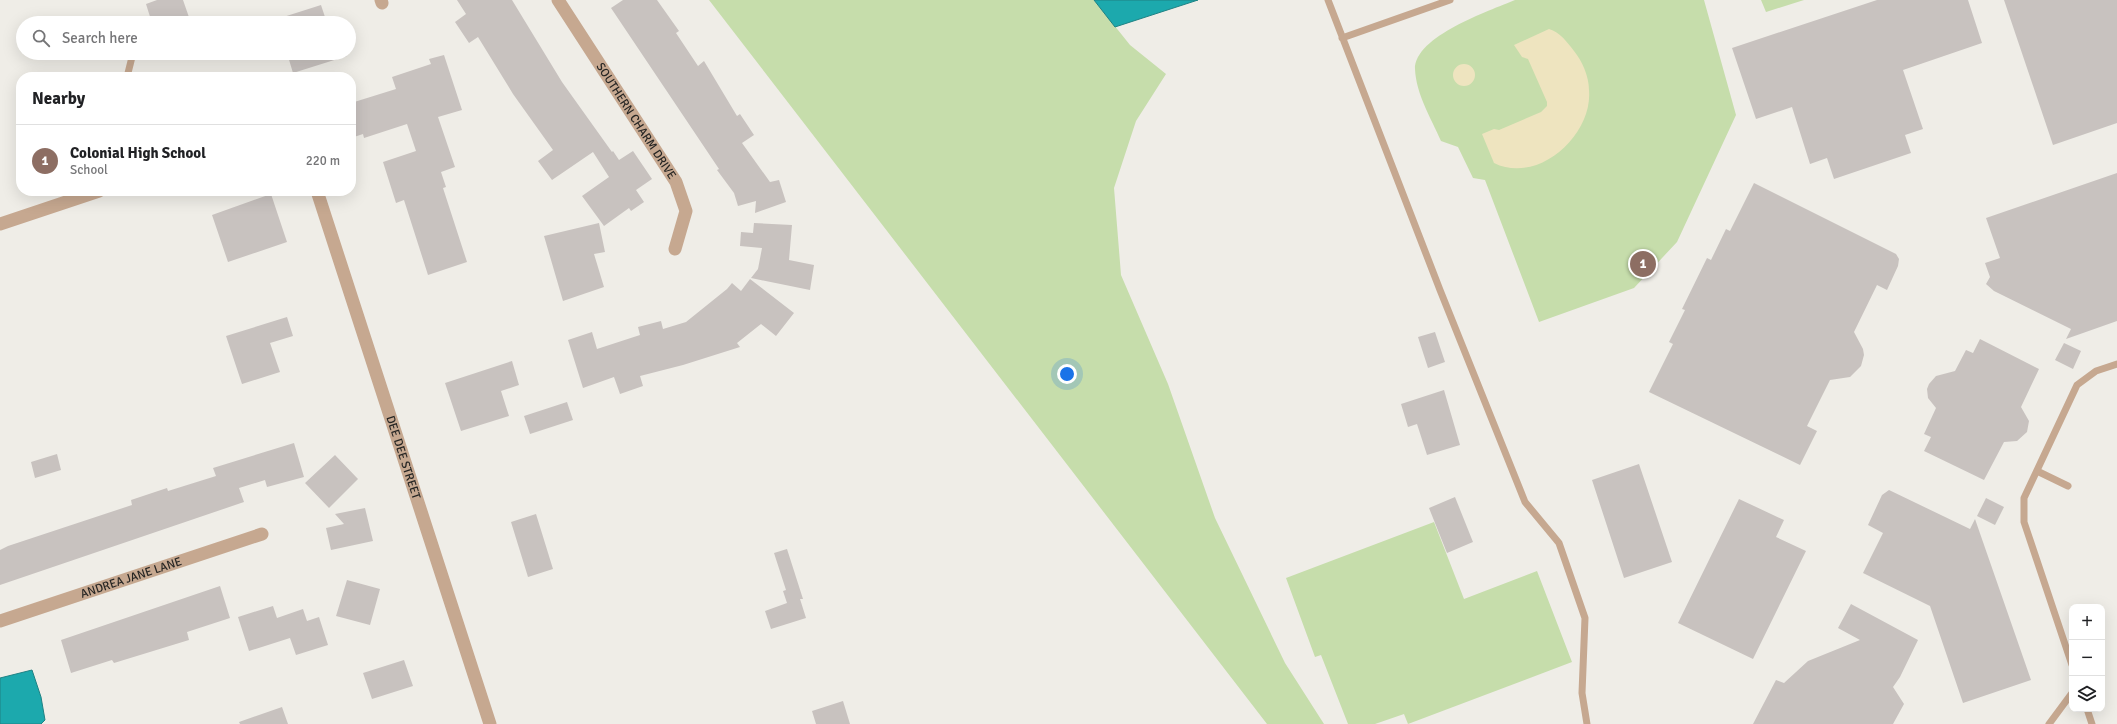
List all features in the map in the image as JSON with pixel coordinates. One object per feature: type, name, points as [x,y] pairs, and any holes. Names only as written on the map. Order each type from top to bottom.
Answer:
[{"type":"street","name":"SOUTHERN CHARM DRIVE","points":[[558,0],[676,182],[686,211],[675,249]]},
{"type":"street","points":[[0,224],[84,196]]},
{"type":"street","name":"DEE DEE STREET","points":[[319,196],[490,724]]},
{"type":"street","name":"ANDREA JANE LANE","points":[[0,621],[262,534]]},
{"type":"lane","points":[[1328,0],[1525,502],[1559,543],[1585,618],[1582,693],[1587,724]]},
{"type":"lane","points":[[1342,38],[1450,0]]},
{"type":"lane","points":[[128,72],[131,60]]},
{"type":"lane","points":[[2069,656],[2024,522],[2024,498],[2077,385],[2096,371],[2117,364]]},
{"type":"lane","points":[[2037,471],[2068,486]]},
{"type":"lane","points":[[2049,724],[2069,697]]},
{"type":"lane","points":[[2088,712],[2092,724]]},
{"type":"green space","points":[[709,0],[1094,0],[1130,45],[1166,74],[1136,121],[1114,188],[1121,275],[1168,384],[1215,518],[1285,663],[1324,724],[1267,724]]},
{"type":"green space","points":[[1515,0],[1704,0],[1736,115],[1677,242],[1634,288],[1539,322],[1485,180],[1473,178],[1458,147],[1441,141],[1421,97],[1415,69],[1418,57],[1427,46],[1440,36],[1455,26]]},
{"type":"green space","points":[[1761,0],[1804,0],[1766,12]]},
{"type":"green space","points":[[1434,522],[1464,599],[1537,571],[1572,662],[1408,724],[1404,714],[1375,724],[1348,724],[1321,655],[1315,657],[1286,578]]},
{"type":"sand","points":[[1549,29],[1560,35],[1569,44],[1580,59],[1586,74],[1589,85],[1588,107],[1582,123],[1572,139],[1560,152],[1544,161],[1528,167],[1511,168],[1494,163],[1482,134],[1494,129],[1499,130],[1541,112],[1547,106],[1547,102],[1528,59],[1522,57],[1514,45]]},
{"type":"sand","points":[[1464,64],[1472,67],[1475,75],[1472,83],[1464,86],[1456,83],[1453,75],[1456,67]]},
{"type":"water","points":[[1094,0],[1198,0],[1115,27]]},
{"type":"water","points":[[32,670],[41,697],[45,720],[41,724],[0,724],[0,678]]},
{"type":"building","points":[[157,0],[183,0],[189,16],[150,16],[146,4]]},
{"type":"building","points":[[457,0],[512,0],[562,82],[612,152],[613,151],[619,160],[633,151],[652,179],[636,190],[644,202],[631,211],[629,208],[604,226],[582,196],[609,177],[593,152],[552,180],[538,161],[553,150],[513,94],[478,37],[469,43],[455,22],[466,14]]},
{"type":"building","points":[[623,0],[657,0],[679,31],[676,33],[698,66],[704,61],[737,116],[740,114],[754,135],[742,143],[770,182],[779,180],[786,202],[755,213],[756,201],[738,206],[734,193],[717,170],[719,169],[611,8]]},
{"type":"building","points":[[1877,0],[1968,0],[1982,43],[1903,70],[1923,129],[1905,135],[1911,153],[1834,179],[1827,158],[1810,164],[1792,107],[1756,119],[1732,48]]},
{"type":"building","points":[[2004,0],[2117,0],[2117,123],[2053,145]]},
{"type":"building","points":[[321,5],[325,16],[287,16]]},
{"type":"building","points":[[444,55],[462,110],[438,117],[455,167],[441,172],[446,187],[443,188],[467,262],[428,275],[404,200],[396,203],[383,162],[416,151],[407,124],[364,138],[363,134],[356,136],[356,101],[396,89],[392,77],[431,64],[429,59]]},
{"type":"building","points":[[289,60],[334,60],[296,72],[293,72]]},
{"type":"building","points":[[2117,173],[2117,321],[2066,339],[2071,329],[1994,291],[1986,284],[1990,277],[1985,263],[2000,258],[1986,218]]},
{"type":"building","points":[[1754,183],[1896,254],[1899,259],[1898,266],[1887,290],[1877,285],[1854,332],[1863,349],[1864,355],[1861,366],[1850,377],[1830,380],[1807,426],[1817,431],[1800,465],[1649,392],[1673,344],[1669,342],[1685,310],[1682,309],[1707,258],[1711,260],[1726,229],[1730,231]]},
{"type":"building","points":[[265,196],[272,196],[287,242],[228,262],[212,215]]},
{"type":"building","points":[[599,223],[605,252],[594,254],[604,287],[563,301],[544,236]]},
{"type":"building","points":[[754,223],[792,225],[789,260],[814,265],[810,290],[751,278],[758,269],[762,248],[740,246],[741,232],[753,233]]},
{"type":"building","points":[[750,279],[794,313],[776,336],[761,324],[737,343],[740,347],[683,365],[640,376],[643,386],[620,394],[614,377],[583,388],[568,340],[592,332],[597,349],[640,335],[638,327],[661,321],[663,329],[686,322],[727,289],[732,283],[741,291]]},
{"type":"building","points":[[287,317],[293,336],[270,343],[280,372],[242,384],[226,336]]},
{"type":"building","points":[[1435,332],[1445,362],[1428,368],[1418,337]]},
{"type":"building","points":[[1980,339],[2039,369],[2021,407],[2029,421],[2027,432],[2017,441],[2004,442],[1984,480],[1924,451],[1931,437],[1924,434],[1936,408],[1928,398],[1927,389],[1929,384],[1936,376],[1955,371],[1966,350],[1973,353]]},
{"type":"building","points":[[2064,343],[2081,351],[2073,369],[2055,360]]},
{"type":"building","points":[[512,361],[519,385],[501,391],[509,416],[461,431],[445,383]]},
{"type":"building","points":[[1444,390],[1460,445],[1427,455],[1417,424],[1408,427],[1401,404]]},
{"type":"building","points":[[567,402],[573,420],[530,434],[524,416]]},
{"type":"building","points":[[294,443],[304,477],[267,487],[265,480],[239,488],[244,502],[0,585],[0,550],[8,546],[132,505],[131,500],[167,488],[168,491],[216,476],[213,468]]},
{"type":"building","points":[[57,454],[61,470],[35,478],[31,462]]},
{"type":"building","points":[[335,455],[358,479],[329,508],[305,483]]},
{"type":"building","points":[[1639,464],[1672,562],[1624,578],[1592,480]]},
{"type":"building","points":[[1889,490],[1970,529],[1975,519],[2031,680],[1963,703],[1930,606],[1863,573],[1883,533],[1868,525],[1882,495]]},
{"type":"building","points":[[1455,497],[1473,542],[1447,553],[1429,508]]},
{"type":"building","points":[[1986,498],[2004,507],[1995,525],[1977,516]]},
{"type":"building","points":[[1739,499],[1784,520],[1776,537],[1806,551],[1753,659],[1678,623]]},
{"type":"building","points":[[365,508],[373,541],[331,550],[326,528],[344,524],[335,514]]},
{"type":"building","points":[[536,514],[553,569],[528,577],[511,522]]},
{"type":"building","points":[[787,549],[803,599],[800,599],[806,618],[771,629],[765,611],[787,603],[783,591],[786,590],[774,553]]},
{"type":"building","points":[[347,580],[380,589],[370,625],[336,616]]},
{"type":"building","points":[[220,586],[230,618],[187,632],[189,640],[114,663],[112,660],[71,673],[61,640]]},
{"type":"building","points":[[1851,604],[1918,640],[1900,677],[1893,687],[1904,704],[1893,724],[1753,724],[1776,680],[1784,683],[1808,661],[1860,640],[1838,628]]},
{"type":"building","points":[[273,606],[277,618],[303,609],[307,621],[319,617],[328,645],[296,655],[290,638],[249,651],[238,617]]},
{"type":"building","points":[[404,660],[413,686],[372,699],[363,673]]},
{"type":"building","points":[[843,701],[850,724],[816,724],[812,711]]},
{"type":"building","points":[[282,707],[288,724],[240,724],[239,722]]},
{"type":"place","name":"Colonial High School","points":[[1643,264]]}]
